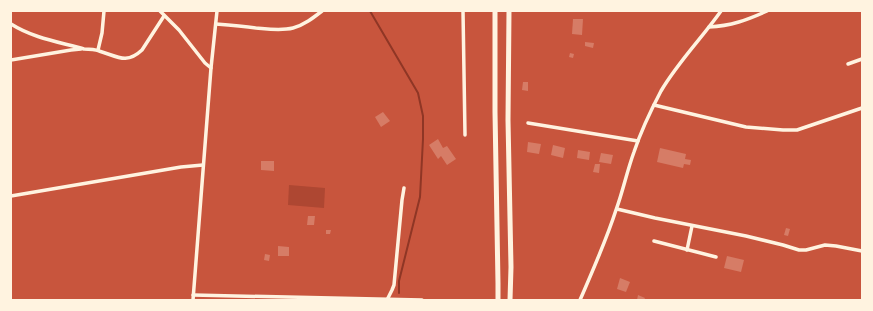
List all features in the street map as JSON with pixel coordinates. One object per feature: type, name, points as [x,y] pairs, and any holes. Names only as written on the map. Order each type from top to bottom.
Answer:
[{"type":"main road","points":[[495,11],[498,300]]},
{"type":"main road","points":[[509,11],[508,120],[511,267],[510,300]]},
{"type":"street","points":[[98,50],[102,33],[104,11]]},
{"type":"street","points":[[160,11],[179,30],[205,63],[211,68]]},
{"type":"street","points":[[193,300],[211,68],[217,11]]},
{"type":"street","points":[[216,24],[286,29],[304,24],[322,11]]},
{"type":"street","points":[[463,11],[465,135]]},
{"type":"street","points":[[580,300],[608,234],[638,141],[654,105],[680,62],[721,11]]},
{"type":"street","points":[[709,27],[722,27],[734,24],[767,11]]},
{"type":"street","points":[[11,60],[84,48],[98,50],[120,58],[132,58],[142,50],[164,16]]},
{"type":"street","points":[[11,24],[39,37],[84,48]]},
{"type":"street","points":[[848,64],[862,59]]},
{"type":"street","points":[[654,105],[746,127],[783,130],[797,130],[862,108]]},
{"type":"street","points":[[528,123],[638,141]]},
{"type":"street","points":[[11,196],[181,167],[203,165]]},
{"type":"street","points":[[387,299],[394,285],[404,188]]},
{"type":"street","points":[[617,209],[692,226],[746,236],[799,250],[806,250],[825,245],[862,251]]},
{"type":"street","points":[[686,250],[692,226]]},
{"type":"street","points":[[654,241],[716,258]]},
{"type":"street","points":[[193,295],[422,300]]},
{"type":"shaded area","points":[[289,185],[325,188],[324,208],[288,205]]},
{"type":"building","points":[[573,19],[583,19],[582,35],[572,34]]},
{"type":"building","points":[[585,42],[594,43],[593,48],[585,46]]},
{"type":"building","points":[[570,53],[574,54],[573,58],[569,57]]},
{"type":"building","points":[[523,82],[528,82],[528,91],[522,90]]},
{"type":"building","points":[[383,112],[390,121],[381,127],[375,117]]},
{"type":"building","points":[[438,139],[443,148],[447,146],[456,159],[447,165],[441,156],[438,159],[429,145]]},
{"type":"building","points":[[528,142],[541,144],[539,154],[527,152]]},
{"type":"building","points":[[553,145],[565,148],[563,158],[551,155]]},
{"type":"building","points":[[660,148],[686,154],[685,159],[691,160],[690,165],[684,164],[683,168],[657,162]]},
{"type":"building","points":[[578,150],[590,152],[589,160],[577,158]]},
{"type":"building","points":[[601,153],[613,155],[611,164],[599,162]]},
{"type":"building","points":[[261,161],[274,161],[274,171],[261,170]]},
{"type":"building","points":[[595,164],[600,164],[599,173],[593,172]]},
{"type":"building","points":[[308,216],[315,216],[314,225],[307,225]]},
{"type":"building","points":[[786,228],[790,229],[788,236],[784,235]]},
{"type":"building","points":[[326,230],[331,230],[330,234],[326,234]]},
{"type":"building","points":[[278,246],[289,247],[289,256],[278,256]]},
{"type":"building","points":[[265,254],[270,255],[269,261],[264,260]]},
{"type":"building","points":[[727,256],[744,260],[741,272],[724,268]]},
{"type":"building","points":[[620,278],[630,282],[626,292],[617,289]]},
{"type":"building","points":[[638,295],[645,298],[644,300],[637,300]]},
{"type":"waterway","points":[[370,11],[418,93],[423,116],[420,197],[399,281],[399,293]]}]
